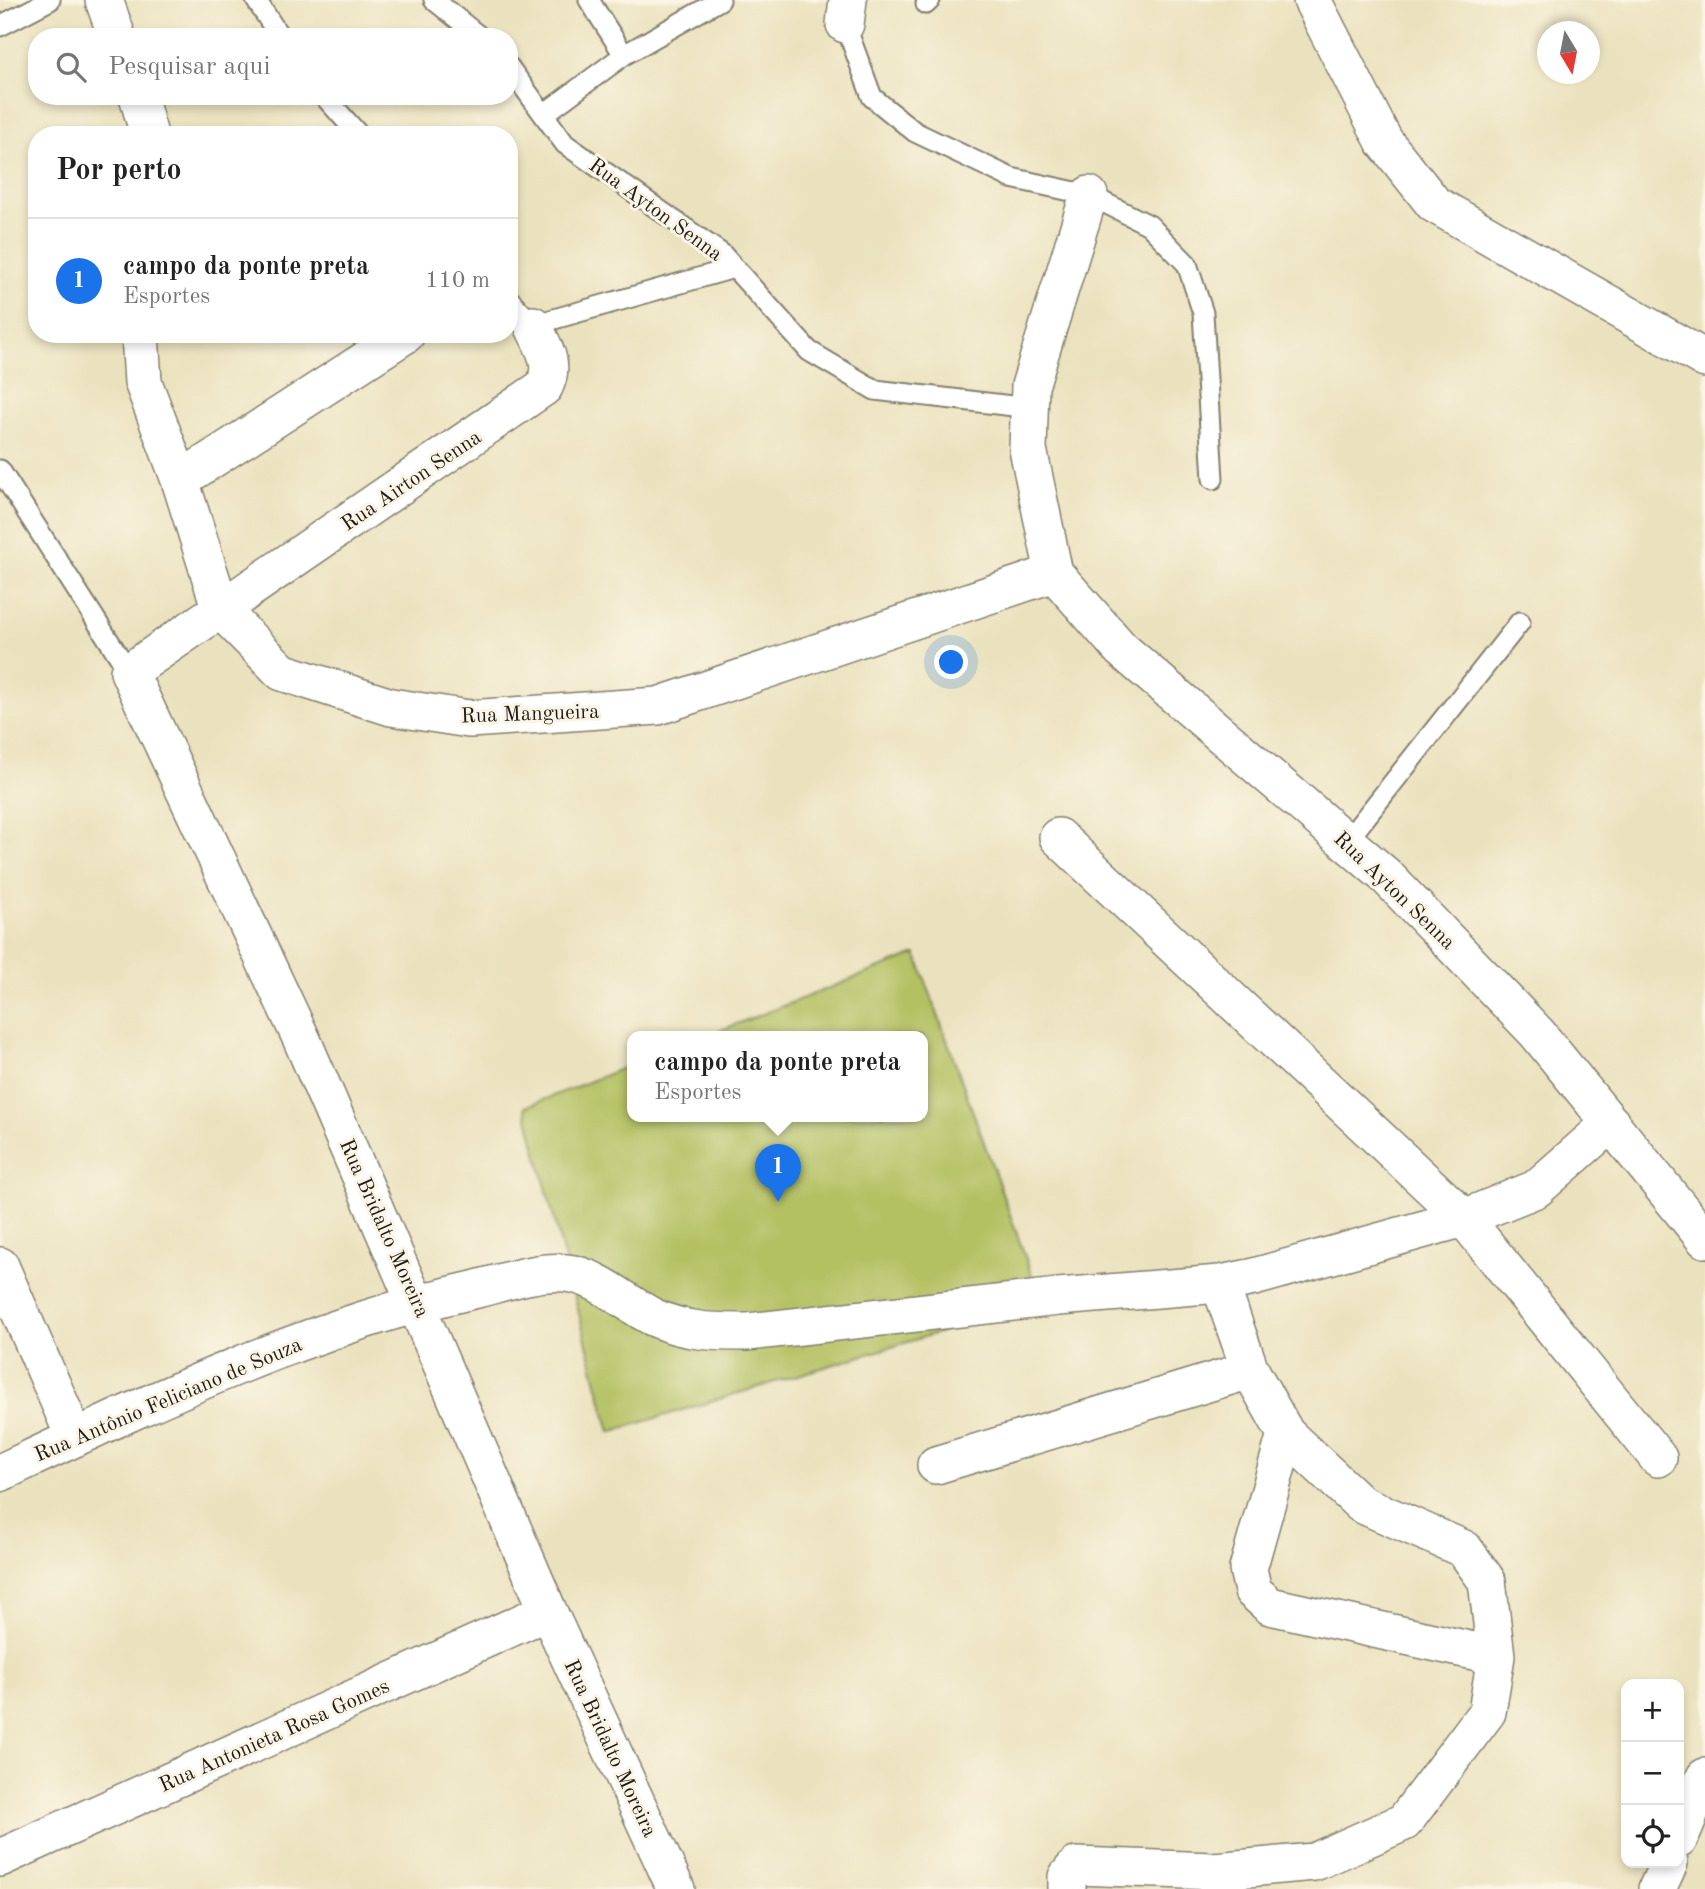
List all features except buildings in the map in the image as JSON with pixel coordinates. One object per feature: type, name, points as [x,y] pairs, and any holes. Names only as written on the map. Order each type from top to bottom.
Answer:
[{"type":"street","points":[[104,0],[114,28]]},
{"type":"street","points":[[1312,0],[1384,141],[1434,204],[1705,359]]},
{"type":"street","points":[[141,105],[146,126]]},
{"type":"street","points":[[1054,573],[1028,449],[1030,386],[1089,195]]},
{"type":"street","name":"Rua Airton Senna","points":[[220,610],[544,387],[551,373],[551,364],[521,312]]},
{"type":"street","name":"Rua Mangueira","points":[[140,343],[143,382],[180,480],[220,610],[282,673],[391,707],[469,719],[658,706],[1054,573]]},
{"type":"street","points":[[180,480],[392,343]]},
{"type":"street","name":"Rua Ayton Senna","points":[[1054,573],[1121,649],[1386,876],[1537,1033],[1705,1239]]},
{"type":"street","points":[[129,673],[220,610]]},
{"type":"street","name":"Rua Bridalto Moreira","points":[[129,673],[302,1040],[548,1611],[676,1889]]},
{"type":"street","points":[[1058,837],[1464,1218],[1658,1458]]},
{"type":"street","name":"Rua Antônio Feliciano de Souza","points":[[0,1473],[270,1351],[417,1302],[536,1276],[567,1273],[591,1280],[656,1318],[697,1332],[748,1332],[1058,1297],[1220,1284],[1254,1278],[1464,1218],[1536,1189],[1611,1123]]},
{"type":"street","points":[[0,1266],[75,1438]]},
{"type":"street","points":[[1067,1889],[1067,1877],[1076,1866],[1214,1871],[1314,1862],[1404,1822],[1487,1712],[1496,1656],[1487,1581],[1464,1549],[1360,1504],[1286,1434],[1250,1370],[1220,1284]]},
{"type":"street","points":[[936,1465],[1250,1370]]},
{"type":"street","points":[[1286,1434],[1248,1569],[1253,1591],[1270,1606],[1496,1656]]},
{"type":"street","name":"Rua Antonieta Rosa Gomes","points":[[0,1858],[548,1611]]},
{"type":"street","points":[[1684,1827],[1705,1777]]},
{"type":"street","points":[[1657,1889],[1666,1868]]},
{"type":"lane","points":[[0,26],[50,0]]},
{"type":"lane","points":[[256,0],[274,28]]},
{"type":"lane","points":[[434,0],[469,28]]},
{"type":"lane","points":[[589,0],[624,55]]},
{"type":"lane","points":[[544,114],[624,55],[720,0]]},
{"type":"lane","points":[[847,12],[872,97],[915,132],[1011,178],[1089,195],[1149,225],[1187,264],[1203,313],[1213,478]]},
{"type":"lane","name":"Rua Ayton Senna","points":[[518,79],[565,144],[722,254],[809,351],[875,390],[1030,408]]},
{"type":"lane","points":[[332,105],[351,126]]},
{"type":"lane","points":[[521,312],[734,268]]},
{"type":"lane","points":[[0,470],[129,673]]},
{"type":"lane","points":[[1346,842],[1520,622]]},
{"type":"green space","points":[[916,954],[1040,1298],[1007,1312],[610,1432],[525,1107],[627,1066],[627,1122],[928,1122],[928,1031],[719,1031]]},
{"type":"place","name":"campo da ponte preta","points":[[778,1202]]}]
